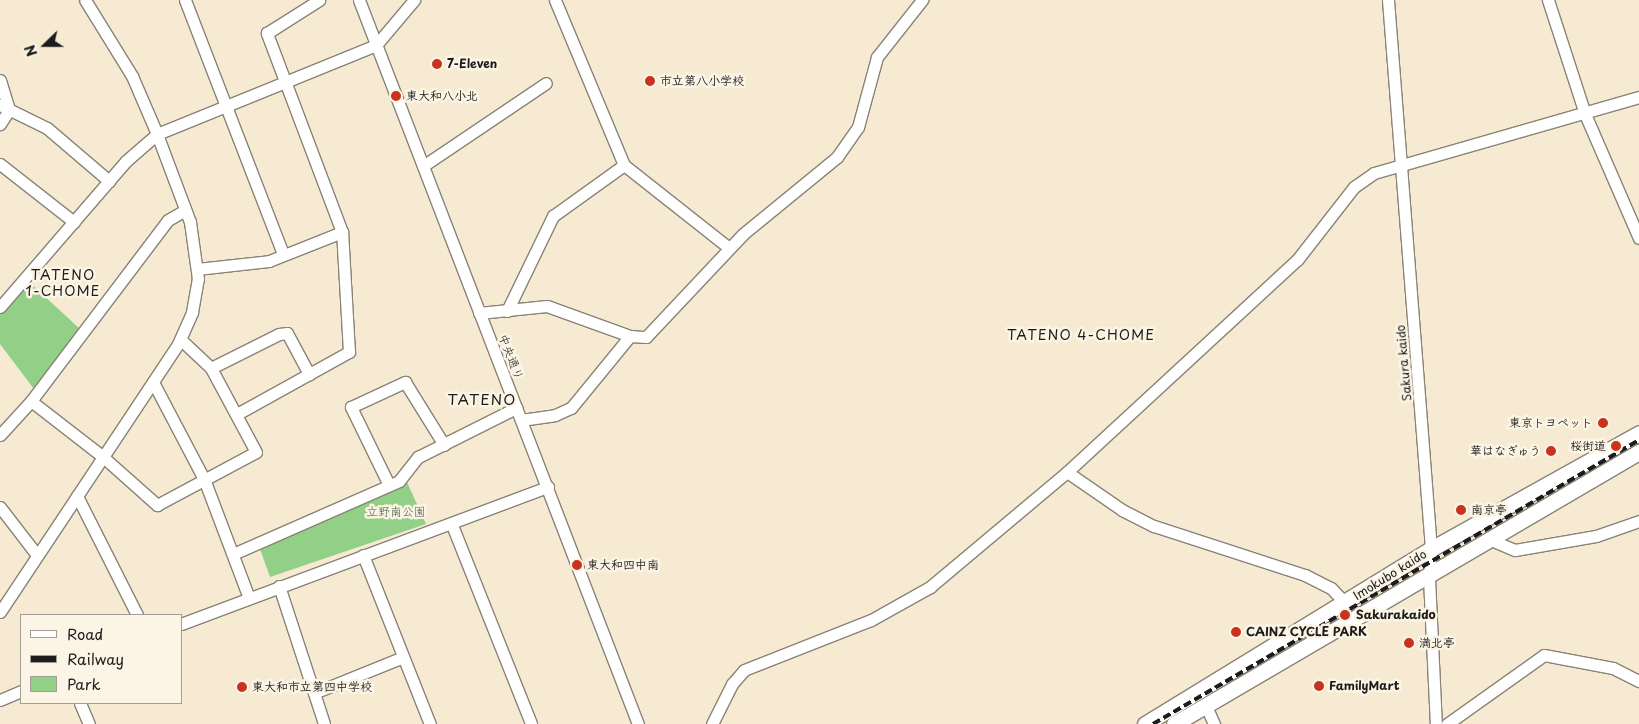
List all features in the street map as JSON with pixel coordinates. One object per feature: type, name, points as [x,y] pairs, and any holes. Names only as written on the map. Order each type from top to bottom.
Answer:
[{"type":"main road","name":"Imokubo kaido","points":[[1144,724],[1431,549],[1639,433]]},
{"type":"main road","name":"Imokubo kaido","points":[[1174,724],[1429,578],[1639,452]]},
{"type":"street","points":[[0,612],[153,382],[180,339],[192,312],[197,269],[185,210],[157,134],[132,76],[85,0]]},
{"type":"street","points":[[185,0],[283,254]]},
{"type":"street","points":[[237,414],[349,352],[342,232],[267,33],[319,0]]},
{"type":"street","name":"中央通り","points":[[358,0],[520,420],[548,487],[638,724]]},
{"type":"street","points":[[0,307],[126,161],[157,134],[285,80],[376,46],[414,0]]},
{"type":"street","points":[[555,0],[624,165],[729,248]]},
{"type":"street","points":[[479,313],[547,306],[630,336],[646,337],[729,248],[837,157],[858,127],[877,57],[922,0]]},
{"type":"street","name":"Sakura kaido","points":[[1388,0],[1431,549],[1429,578],[1436,724]]},
{"type":"street","points":[[1548,0],[1585,114],[1639,238]]},
{"type":"street","points":[[0,80],[5,107],[0,124]]},
{"type":"street","points":[[423,166],[546,83]]},
{"type":"street","points":[[712,724],[732,684],[744,670],[902,604],[930,587],[1067,472],[1297,260],[1354,187],[1374,173],[1401,162],[1585,114],[1639,97]]},
{"type":"street","points":[[5,107],[47,128],[109,181]]},
{"type":"street","points":[[0,164],[74,222]]},
{"type":"street","points":[[507,311],[553,216],[624,165]]},
{"type":"street","points":[[0,435],[31,400],[168,220],[185,210]]},
{"type":"street","points":[[197,269],[268,261],[342,232]]},
{"type":"street","points":[[211,368],[279,334],[288,333],[309,374]]},
{"type":"street","points":[[520,420],[555,415],[571,408],[630,336]]},
{"type":"street","points":[[31,400],[102,456],[157,505],[256,452],[211,368],[180,339]]},
{"type":"street","points":[[153,382],[204,479],[249,598]]},
{"type":"street","points":[[389,485],[351,408],[405,382],[444,445]]},
{"type":"street","points":[[232,554],[399,481],[418,457],[516,408]]},
{"type":"street","points":[[1067,472],[1122,510],[1154,526],[1305,575],[1331,588],[1345,603]]},
{"type":"street","points":[[182,624],[363,555],[452,525],[548,487]]},
{"type":"street","points":[[77,496],[136,614]]},
{"type":"street","points":[[0,507],[37,556]]},
{"type":"street","points":[[1491,540],[1515,550],[1596,536],[1639,520]]},
{"type":"street","points":[[452,525],[531,724]]},
{"type":"street","points":[[363,555],[430,724]]},
{"type":"street","points":[[279,586],[324,724]]},
{"type":"street","points":[[1447,724],[1544,656],[1612,668],[1639,681]]},
{"type":"street","points":[[314,693],[403,657]]},
{"type":"street","points":[[0,700],[20,691]]},
{"type":"street","points":[[80,704],[89,724]]},
{"type":"street","points":[[1206,706],[1214,724]]},
{"type":"green space","points":[[29,282],[80,329],[34,389],[0,344],[0,312]]},
{"type":"green space","name":"立野南公園","points":[[406,480],[426,524],[270,577],[260,549],[401,486]]},
{"type":"railway","points":[[1153,724],[1639,440]]},
{"type":"place","name":"7-Eleven","points":[[437,64]]},
{"type":"place","name":"市立第八小学校","points":[[650,81]]},
{"type":"place","name":"東大和八小北","points":[[396,96]]},
{"type":"place","name":"東京トヨペット","points":[[1603,423]]},
{"type":"place","name":"桜街道","points":[[1616,446]]},
{"type":"place","name":"華はなぎゅう","points":[[1551,451]]},
{"type":"place","name":"南京亭","points":[[1461,510]]},
{"type":"place","name":"東大和四中南","points":[[577,565]]},
{"type":"place","name":"Sakurakaido","points":[[1345,615]]},
{"type":"place","name":"CAINZ CYCLE PARK","points":[[1236,632]]},
{"type":"place","name":"満北亭","points":[[1409,643]]},
{"type":"place","name":"FamilyMart","points":[[1319,686]]},
{"type":"place","name":"東大和市立第四中学校","points":[[242,687]]},
{"type":"district","name":"TATENO 1-CHOME","points":[[63,284]]},
{"type":"district","name":"TATENO 4-CHOME","points":[[1081,335]]},
{"type":"district","name":"TATENO","points":[[482,399]]}]
